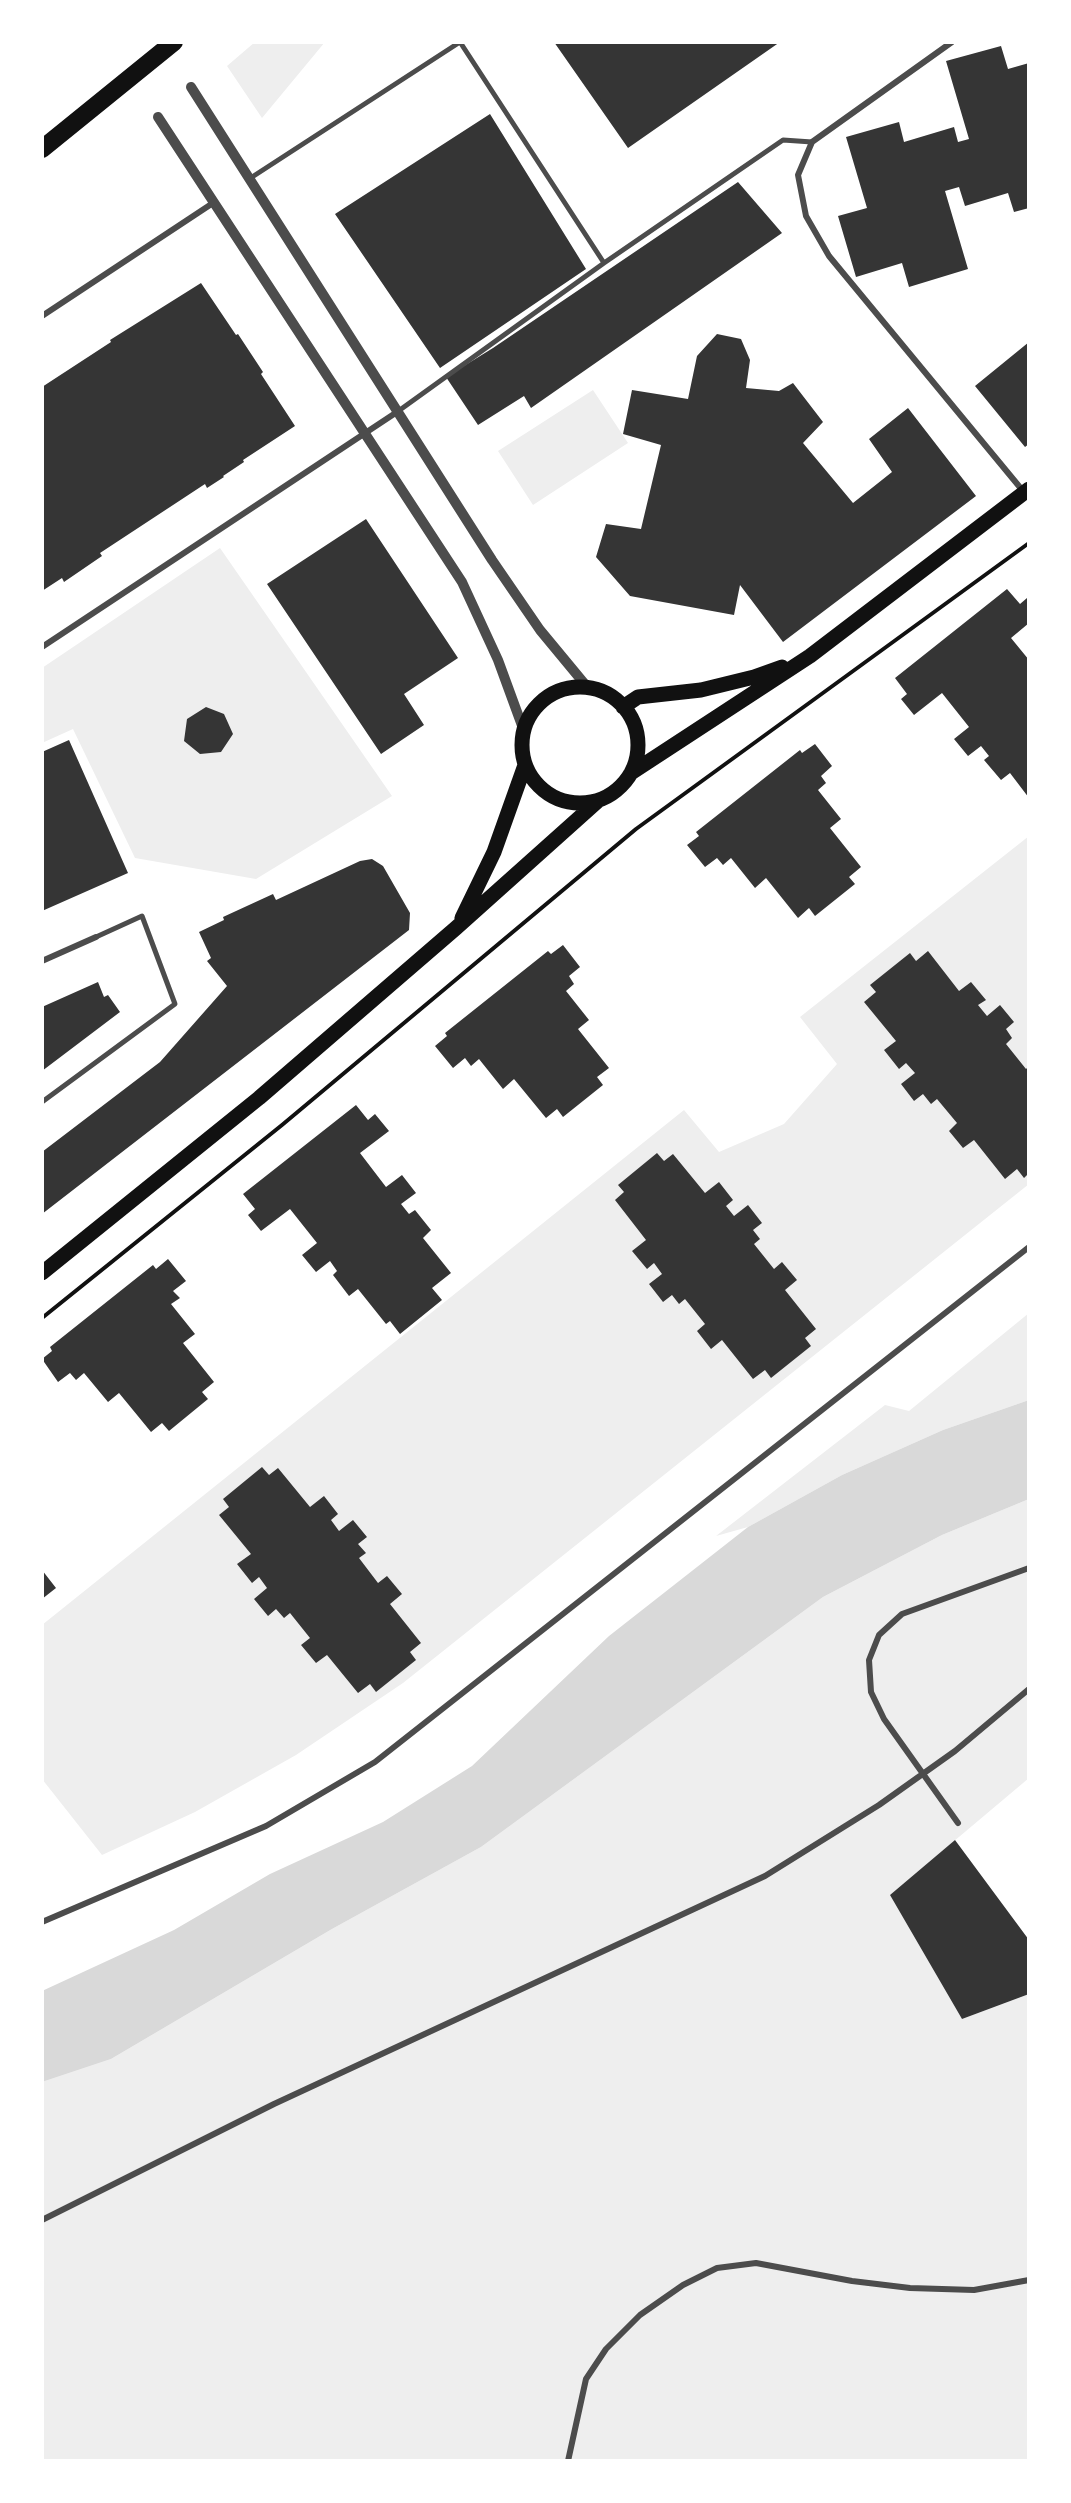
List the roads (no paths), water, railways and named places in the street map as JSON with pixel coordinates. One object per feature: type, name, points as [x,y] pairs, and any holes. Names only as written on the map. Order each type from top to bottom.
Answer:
[{"type":"highway","points":[[42,149],[174,42]]},
{"type":"main road","points":[[42,1273],[259,1098],[456,928],[599,800],[620,786],[631,773],[810,656],[1026,490]]},
{"type":"main road","points":[[623,706],[638,697],[700,690],[754,677],[810,656]]},
{"type":"main road","points":[[599,800],[582,803],[564,801],[547,793],[534,781],[525,765],[522,748],[524,731],[530,716],[541,703],[555,693],[571,688],[588,688],[613,698],[623,706],[636,732],[638,746],[631,773]]},
{"type":"main road","points":[[456,928],[494,852],[525,765]]},
{"type":"street","points":[[249,179],[460,42],[604,263]]},
{"type":"street","points":[[952,42],[813,142],[798,175],[806,216],[829,256],[1026,490]]},
{"type":"street","points":[[191,87],[498,569],[540,630],[588,688]]},
{"type":"street","points":[[158,117],[462,582],[494,649],[524,731]]},
{"type":"street","points":[[42,647],[366,434],[604,263],[783,140],[813,142]]},
{"type":"street","points":[[42,316],[213,203]]},
{"type":"street","points":[[42,961],[142,916],[175,1004],[42,1102]]},
{"type":"street","points":[[42,1922],[266,1826],[375,1762],[1029,1247]]},
{"type":"street","points":[[958,1823],[884,1719],[872,1692],[870,1660],[879,1635],[902,1614],[1029,1568]]},
{"type":"street","points":[[42,2220],[274,2104],[765,1876],[879,1805],[955,1751],[1029,1689]]},
{"type":"street","points":[[568,2461],[586,2379],[606,2349],[640,2315],[683,2285],[717,2268],[756,2263],[852,2281],[910,2288],[974,2290],[1029,2280]]}]
